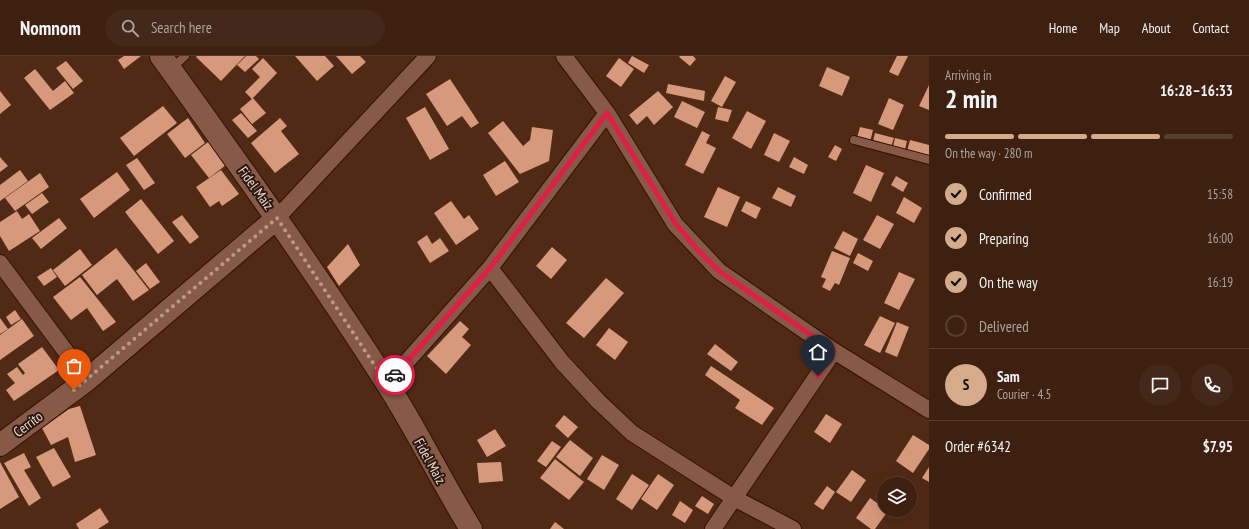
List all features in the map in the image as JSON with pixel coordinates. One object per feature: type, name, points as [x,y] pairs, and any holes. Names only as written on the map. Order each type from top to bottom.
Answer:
[{"type":"street","points":[[277,218],[428,56]]},
{"type":"street","points":[[564,56],[607,113],[676,224],[697,249],[719,271],[834,351],[929,410]]},
{"type":"street","name":"Fidel Maíz","points":[[172,60],[387,384],[446,489],[471,529]]},
{"type":"street","points":[[387,384],[490,268],[607,113]]},
{"type":"street","name":"Cerrito","points":[[0,445],[87,380],[277,218]]},
{"type":"street","points":[[0,263],[87,380]]},
{"type":"street","points":[[490,268],[562,362],[598,401],[632,434],[734,498],[793,529]]},
{"type":"street","points":[[713,529],[834,351]]},
{"type":"lane","points":[[854,140],[929,160]]},
{"type":"building","points":[[124,56],[141,56],[124,69],[118,60]]},
{"type":"building","points":[[245,56],[221,81],[196,57]]},
{"type":"building","points":[[246,56],[256,56],[259,59],[245,72],[237,65]]},
{"type":"building","points":[[295,56],[325,56],[334,66],[317,81]]},
{"type":"building","points":[[336,56],[360,56],[366,62],[352,74]]},
{"type":"building","points":[[632,56],[649,65],[644,73],[628,63]]},
{"type":"building","points":[[693,56],[696,59],[690,66],[679,57]]},
{"type":"building","points":[[897,56],[908,56],[898,76],[889,72]]},
{"type":"building","points":[[263,58],[277,73],[252,99],[245,92],[260,77],[252,69]]},
{"type":"building","points":[[619,58],[634,69],[621,87],[606,76]]},
{"type":"building","points":[[66,61],[83,81],[73,89],[56,68]]},
{"type":"building","points":[[827,67],[850,77],[842,96],[819,86]]},
{"type":"building","points":[[35,69],[53,91],[65,81],[74,93],[50,110],[24,78]]},
{"type":"building","points":[[725,76],[736,82],[722,107],[711,101]]},
{"type":"building","points":[[450,79],[479,123],[471,128],[462,116],[447,126],[426,94]]},
{"type":"building","points":[[668,84],[705,91],[704,101],[666,93]]},
{"type":"building","points":[[929,85],[929,110],[919,106]]},
{"type":"building","points":[[0,91],[11,105],[0,114]]},
{"type":"building","points":[[658,91],[673,107],[654,125],[647,116],[637,125],[629,115]]},
{"type":"building","points":[[253,98],[266,113],[252,124],[240,109]]},
{"type":"building","points":[[889,98],[904,105],[893,130],[878,124]]},
{"type":"building","points":[[682,101],[705,112],[697,128],[674,117]]},
{"type":"building","points":[[163,106],[177,123],[134,156],[120,138]]},
{"type":"building","points":[[425,107],[449,149],[430,160],[406,118]]},
{"type":"building","points":[[718,107],[732,110],[728,122],[715,119]]},
{"type":"building","points":[[747,111],[766,121],[751,149],[732,138]]},
{"type":"building","points":[[241,113],[257,131],[248,138],[232,120]]},
{"type":"building","points":[[188,118],[205,143],[185,158],[167,134]]},
{"type":"building","points":[[280,118],[287,126],[281,131],[299,154],[275,173],[251,143]]},
{"type":"building","points":[[503,121],[523,146],[530,140],[532,127],[553,130],[549,161],[520,174],[488,133]]},
{"type":"building","points":[[860,127],[873,130],[870,142],[857,138]]},
{"type":"building","points":[[702,131],[710,135],[706,143],[716,148],[703,174],[685,165]]},
{"type":"building","points":[[774,133],[790,141],[779,162],[764,155]]},
{"type":"building","points":[[875,133],[894,138],[891,147],[873,141]]},
{"type":"building","points":[[895,138],[907,141],[905,150],[893,147]]},
{"type":"building","points":[[212,139],[230,162],[209,178],[191,155]]},
{"type":"building","points":[[910,140],[929,145],[929,157],[907,151]]},
{"type":"building","points":[[835,145],[842,149],[836,161],[828,157]]},
{"type":"building","points":[[0,157],[8,166],[0,172]]},
{"type":"building","points":[[794,157],[808,165],[804,174],[789,167]]},
{"type":"building","points":[[137,158],[155,183],[144,190],[126,165]]},
{"type":"building","points":[[505,161],[519,182],[496,196],[483,175]]},
{"type":"building","points":[[866,165],[884,173],[871,202],[853,193]]},
{"type":"building","points":[[20,170],[28,181],[0,201],[0,185]]},
{"type":"building","points":[[221,170],[239,194],[222,206],[219,201],[210,207],[196,187]]},
{"type":"building","points":[[117,172],[130,190],[94,218],[80,199]]},
{"type":"building","points":[[40,173],[49,187],[15,211],[5,198]]},
{"type":"building","points":[[896,176],[908,183],[903,192],[891,185]]},
{"type":"building","points":[[718,187],[740,197],[727,227],[704,217]]},
{"type":"building","points":[[778,187],[796,196],[791,207],[772,198]]},
{"type":"building","points":[[42,193],[49,202],[32,214],[25,205]]},
{"type":"building","points":[[904,197],[922,208],[914,223],[896,213]]},
{"type":"building","points":[[141,199],[174,241],[158,254],[125,212]]},
{"type":"building","points":[[451,201],[464,219],[469,215],[479,229],[456,245],[434,213]]},
{"type":"building","points":[[746,201],[761,208],[756,219],[741,211]]},
{"type":"building","points":[[17,211],[22,219],[29,214],[40,231],[9,251],[0,236],[0,222]]},
{"type":"building","points":[[182,215],[199,237],[190,244],[172,222]]},
{"type":"building","points":[[877,215],[894,224],[880,249],[863,240]]},
{"type":"building","points":[[59,218],[67,228],[41,249],[32,238]]},
{"type":"building","points":[[843,231],[858,239],[850,256],[834,248]]},
{"type":"building","points":[[427,235],[432,244],[440,238],[449,251],[430,263],[417,242]]},
{"type":"building","points":[[348,244],[360,265],[339,286],[327,267]]},
{"type":"building","points":[[552,247],[567,260],[551,279],[536,266]]},
{"type":"building","points":[[116,248],[149,290],[133,301],[117,279],[97,295],[82,275]]},
{"type":"building","points":[[80,249],[92,265],[65,286],[53,270]]},
{"type":"building","points":[[832,251],[850,258],[839,285],[835,283],[830,291],[822,287],[826,279],[821,277]]},
{"type":"building","points":[[858,253],[873,261],[868,271],[853,263]]},
{"type":"building","points":[[146,263],[160,282],[150,289],[136,271]]},
{"type":"building","points":[[51,268],[57,277],[44,286],[37,277]]},
{"type":"building","points":[[899,272],[915,279],[899,310],[884,303]]},
{"type":"building","points":[[80,277],[116,322],[103,331],[87,308],[71,320],[53,297]]},
{"type":"building","points":[[606,278],[624,293],[584,338],[566,323]]},
{"type":"building","points":[[15,310],[21,319],[11,325],[6,317]]},
{"type":"building","points":[[880,316],[895,323],[880,353],[864,345]]},
{"type":"building","points":[[0,318],[8,329],[0,334]]},
{"type":"building","points":[[22,319],[34,336],[0,360],[0,335]]},
{"type":"building","points":[[460,321],[469,329],[462,337],[471,345],[446,374],[427,356]]},
{"type":"building","points":[[897,322],[909,327],[897,357],[885,352]]},
{"type":"building","points":[[609,328],[628,342],[615,360],[596,345]]},
{"type":"building","points":[[715,344],[738,362],[731,371],[707,354]]},
{"type":"building","points":[[42,347],[59,370],[14,401],[6,390],[15,383],[7,374],[17,367],[23,375],[25,373],[18,364]]},
{"type":"building","points":[[711,366],[774,408],[762,425],[735,408],[740,400],[705,375]]},
{"type":"building","points":[[80,406],[96,455],[75,462],[68,437],[51,445],[42,428],[69,409]]},
{"type":"building","points":[[826,414],[842,424],[830,443],[814,432]]},
{"type":"building","points":[[564,415],[578,427],[568,438],[555,426]]},
{"type":"building","points":[[495,429],[506,446],[487,457],[477,440]]},
{"type":"building","points":[[913,435],[929,445],[929,449],[913,473],[896,461]]},
{"type":"building","points":[[570,440],[593,458],[580,476],[556,457]]},
{"type":"building","points":[[552,441],[561,447],[546,467],[537,461]]},
{"type":"building","points":[[54,448],[71,477],[53,487],[36,457]]},
{"type":"building","points":[[24,453],[31,467],[24,470],[41,498],[29,506],[4,463]]},
{"type":"building","points":[[602,455],[619,465],[604,490],[587,479]]},
{"type":"building","points":[[555,459],[584,482],[569,500],[540,478]]},
{"type":"building","points":[[0,462],[19,497],[0,509]]},
{"type":"building","points":[[501,462],[503,481],[479,483],[477,463]]},
{"type":"building","points":[[929,467],[929,482],[922,478]]},
{"type":"building","points":[[852,470],[866,480],[851,502],[836,492]]},
{"type":"building","points":[[632,474],[649,485],[632,510],[616,499]]},
{"type":"building","points":[[658,474],[674,485],[657,510],[641,499]]},
{"type":"building","points":[[827,486],[835,492],[823,510],[814,504]]},
{"type":"building","points":[[702,496],[714,504],[708,514],[695,506]]},
{"type":"building","points":[[870,498],[877,503],[877,517],[884,517],[875,529],[871,529],[856,518]]},
{"type":"building","points":[[680,501],[693,510],[685,523],[672,515]]},
{"type":"building","points":[[100,508],[109,522],[98,529],[79,529],[76,524]]},
{"type":"building","points":[[555,522],[564,529],[550,529]]},
{"type":"way so far","points":[[74,390],[277,218],[387,384],[395,375]]},
{"type":"route","points":[[395,375],[490,268],[607,113],[676,224],[697,249],[719,271],[834,351],[818,376]]}]
